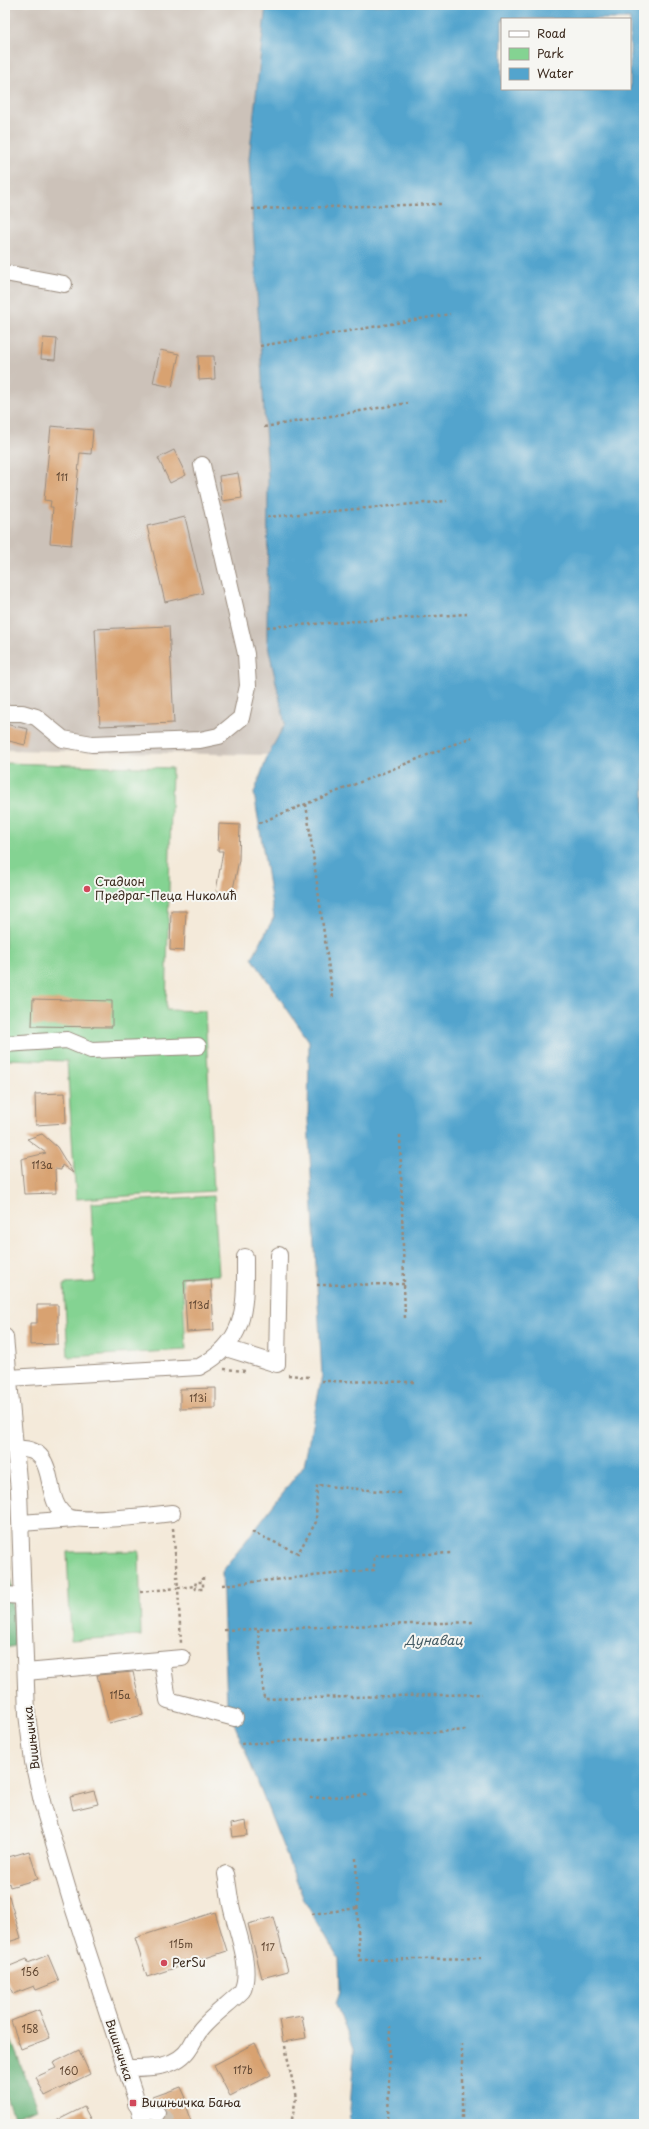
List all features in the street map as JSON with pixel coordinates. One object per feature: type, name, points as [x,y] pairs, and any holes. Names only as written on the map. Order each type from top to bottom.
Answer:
[{"type":"street","points":[[5,273],[64,284]]},
{"type":"street","points":[[5,713],[36,717],[63,738],[92,744],[205,740],[225,732],[241,718],[248,686],[246,654],[202,466]]},
{"type":"street","points":[[5,1044],[67,1040],[91,1050],[198,1046]]},
{"type":"street","points":[[226,1348],[277,1364],[279,1256]]},
{"type":"street","points":[[8,1378],[199,1367],[211,1361],[226,1348],[236,1335],[243,1316],[245,1301],[245,1257]]},
{"type":"street","name":"Вишњичка","points":[[5,1337],[21,1523],[28,1729],[33,1762],[43,1806],[136,2104],[144,2124]]},
{"type":"street","points":[[15,1449],[27,1448],[36,1452],[41,1457],[61,1510],[67,1517],[75,1519]]},
{"type":"street","points":[[21,1523],[172,1514]]},
{"type":"street","points":[[5,1595],[24,1596]]},
{"type":"street","points":[[26,1672],[182,1658]]},
{"type":"street","points":[[162,1660],[168,1700],[235,1718]]},
{"type":"street","points":[[125,2068],[159,2066],[180,2059],[190,2048],[195,2035],[206,2023],[242,1991],[245,1985],[246,1970],[231,1904],[226,1874]]},
{"type":"street","points":[[136,2104],[157,2114]]},
{"type":"path","points":[[252,209],[442,204]]},
{"type":"path","points":[[260,346],[450,314]]},
{"type":"path","points":[[264,427],[408,402]]},
{"type":"path","points":[[267,517],[447,501]]},
{"type":"path","points":[[267,627],[467,614]]},
{"type":"path","points":[[259,823],[472,737]]},
{"type":"path","points":[[306,804],[333,998]]},
{"type":"path","points":[[400,1135],[405,1319]]},
{"type":"path","points":[[317,1285],[404,1284]]},
{"type":"path","points":[[321,1381],[416,1382]]},
{"type":"path","points":[[252,1532],[298,1553],[316,1522],[317,1485],[400,1493]]},
{"type":"path","points":[[172,1514],[182,1658]]},
{"type":"path","points":[[222,1584],[374,1570],[374,1556],[452,1553]]},
{"type":"path","points":[[203,1577],[204,1592]]},
{"type":"path","points":[[195,1586],[196,1582],[203,1582]]},
{"type":"path","points":[[140,1592],[195,1586],[196,1589],[203,1589]]},
{"type":"path","points":[[224,1630],[475,1622]]},
{"type":"path","points":[[258,1629],[264,1699],[482,1694]]},
{"type":"path","points":[[241,1744],[467,1730]]},
{"type":"path","points":[[310,1798],[368,1795]]},
{"type":"path","points":[[356,1858],[359,1960],[480,1958]]},
{"type":"path","points":[[312,1914],[358,1908]]},
{"type":"path","points":[[388,2124],[390,2027]]},
{"type":"path","points":[[462,2044],[462,2124]]},
{"type":"path","points":[[284,2046],[296,2098],[291,2124]]},
{"type":"shaded area","points":[[5,5],[266,5],[249,159],[268,477],[267,641],[285,724],[268,755],[5,750]]},
{"type":"green space","name":"Стадион Предраг-Пеца Николић","points":[[5,763],[172,768],[166,1010],[205,1011],[214,1191],[76,1199],[67,1061],[5,1059]]},
{"type":"green space","points":[[214,1196],[219,1275],[182,1277],[186,1350],[68,1357],[64,1284],[95,1282],[91,1203]]},
{"type":"green space","points":[[5,1495],[15,1646],[5,1648]]},
{"type":"green space","points":[[139,1551],[141,1636],[71,1640],[67,1552]]},
{"type":"green space","points":[[5,2025],[38,2108],[14,2116],[5,2092]]},
{"type":"water","name":"Дунавац","points":[[266,5],[644,5],[644,186],[640,202],[644,220],[644,2124],[349,2124],[354,2051],[336,2004],[340,1991],[339,1960],[304,1900],[227,1705],[222,1572],[304,1465],[322,1376],[308,1120],[309,1041],[252,958],[274,917],[254,793],[268,755],[285,724],[267,641],[268,477],[249,159]]},
{"type":"building","points":[[43,338],[57,339],[55,360],[41,359]]},
{"type":"building","points":[[160,350],[179,354],[172,387],[153,383]]},
{"type":"building","points":[[198,356],[214,356],[215,379],[199,380]]},
{"type":"building","points":[[51,426],[93,430],[91,454],[80,453],[71,545],[50,543],[53,507],[50,507],[51,501],[44,500]]},
{"type":"building","points":[[174,450],[186,475],[170,483],[158,458]]},
{"type":"building","points":[[238,473],[242,498],[222,501],[219,476]]},
{"type":"building","points":[[185,517],[203,593],[165,602],[147,526]]},
{"type":"building","points":[[169,626],[174,723],[100,726],[95,629]]},
{"type":"building","points":[[5,724],[28,729],[25,745],[5,740]]},
{"type":"building","points":[[219,824],[240,825],[239,860],[232,894],[216,891],[223,851],[218,851]]},
{"type":"building","points":[[171,911],[186,911],[184,951],[170,950]]},
{"type":"building","points":[[33,999],[112,1001],[112,1027],[32,1026]]},
{"type":"building","points":[[65,1093],[66,1123],[36,1125],[35,1094]]},
{"type":"building","points":[[42,1134],[57,1147],[73,1173],[62,1165],[61,1170],[55,1169],[56,1193],[24,1194],[21,1159],[46,1153],[27,1139]]},
{"type":"building","points":[[211,1279],[214,1330],[187,1332],[184,1281]]},
{"type":"building","points":[[37,1305],[58,1305],[58,1344],[30,1345],[30,1323],[37,1323]]},
{"type":"building","points":[[216,1388],[216,1408],[180,1409],[180,1389]]},
{"type":"building","points":[[133,1672],[143,1715],[109,1723],[97,1675]]},
{"type":"building","points":[[94,1791],[98,1804],[73,1810],[70,1797]]},
{"type":"building","points":[[246,1821],[248,1835],[233,1837],[231,1824]]},
{"type":"building","points":[[29,1851],[38,1879],[10,1887],[9,1883],[5,1885],[5,1858]]},
{"type":"building","points":[[5,1896],[9,1896],[21,1938],[5,1943]]},
{"type":"building","points":[[215,1912],[227,1951],[147,1977],[135,1938]]},
{"type":"building","points":[[274,1917],[288,1971],[262,1978],[248,1924]]},
{"type":"building","points":[[48,1955],[59,1981],[36,1990],[34,1986],[13,1994],[5,1975],[5,1968],[27,1959],[28,1963]]},
{"type":"building","points":[[39,2010],[50,2038],[21,2049],[11,2021]]},
{"type":"building","points":[[302,2016],[306,2038],[283,2042],[279,2020]]},
{"type":"building","points":[[255,2043],[271,2075],[230,2096],[214,2065]]},
{"type":"building","points":[[79,2050],[90,2074],[45,2096],[36,2077],[56,2068],[53,2063]]},
{"type":"building","points":[[181,2087],[186,2098],[183,2100],[192,2124],[161,2124],[160,2122],[166,2117],[166,2112],[164,2107],[154,2102],[153,2097]]},
{"type":"building","points":[[84,2107],[93,2124],[50,2124]]},
{"type":"tunnel","points":[[157,2113],[165,2118],[169,2124]]},
{"type":"place","name":"Стадион Предраг-Пеца Николић","points":[[87,889]]},
{"type":"place","name":"PerSu","points":[[164,1963]]},
{"type":"place","name":"Вишњичка Бања","points":[[133,2103]]}]
